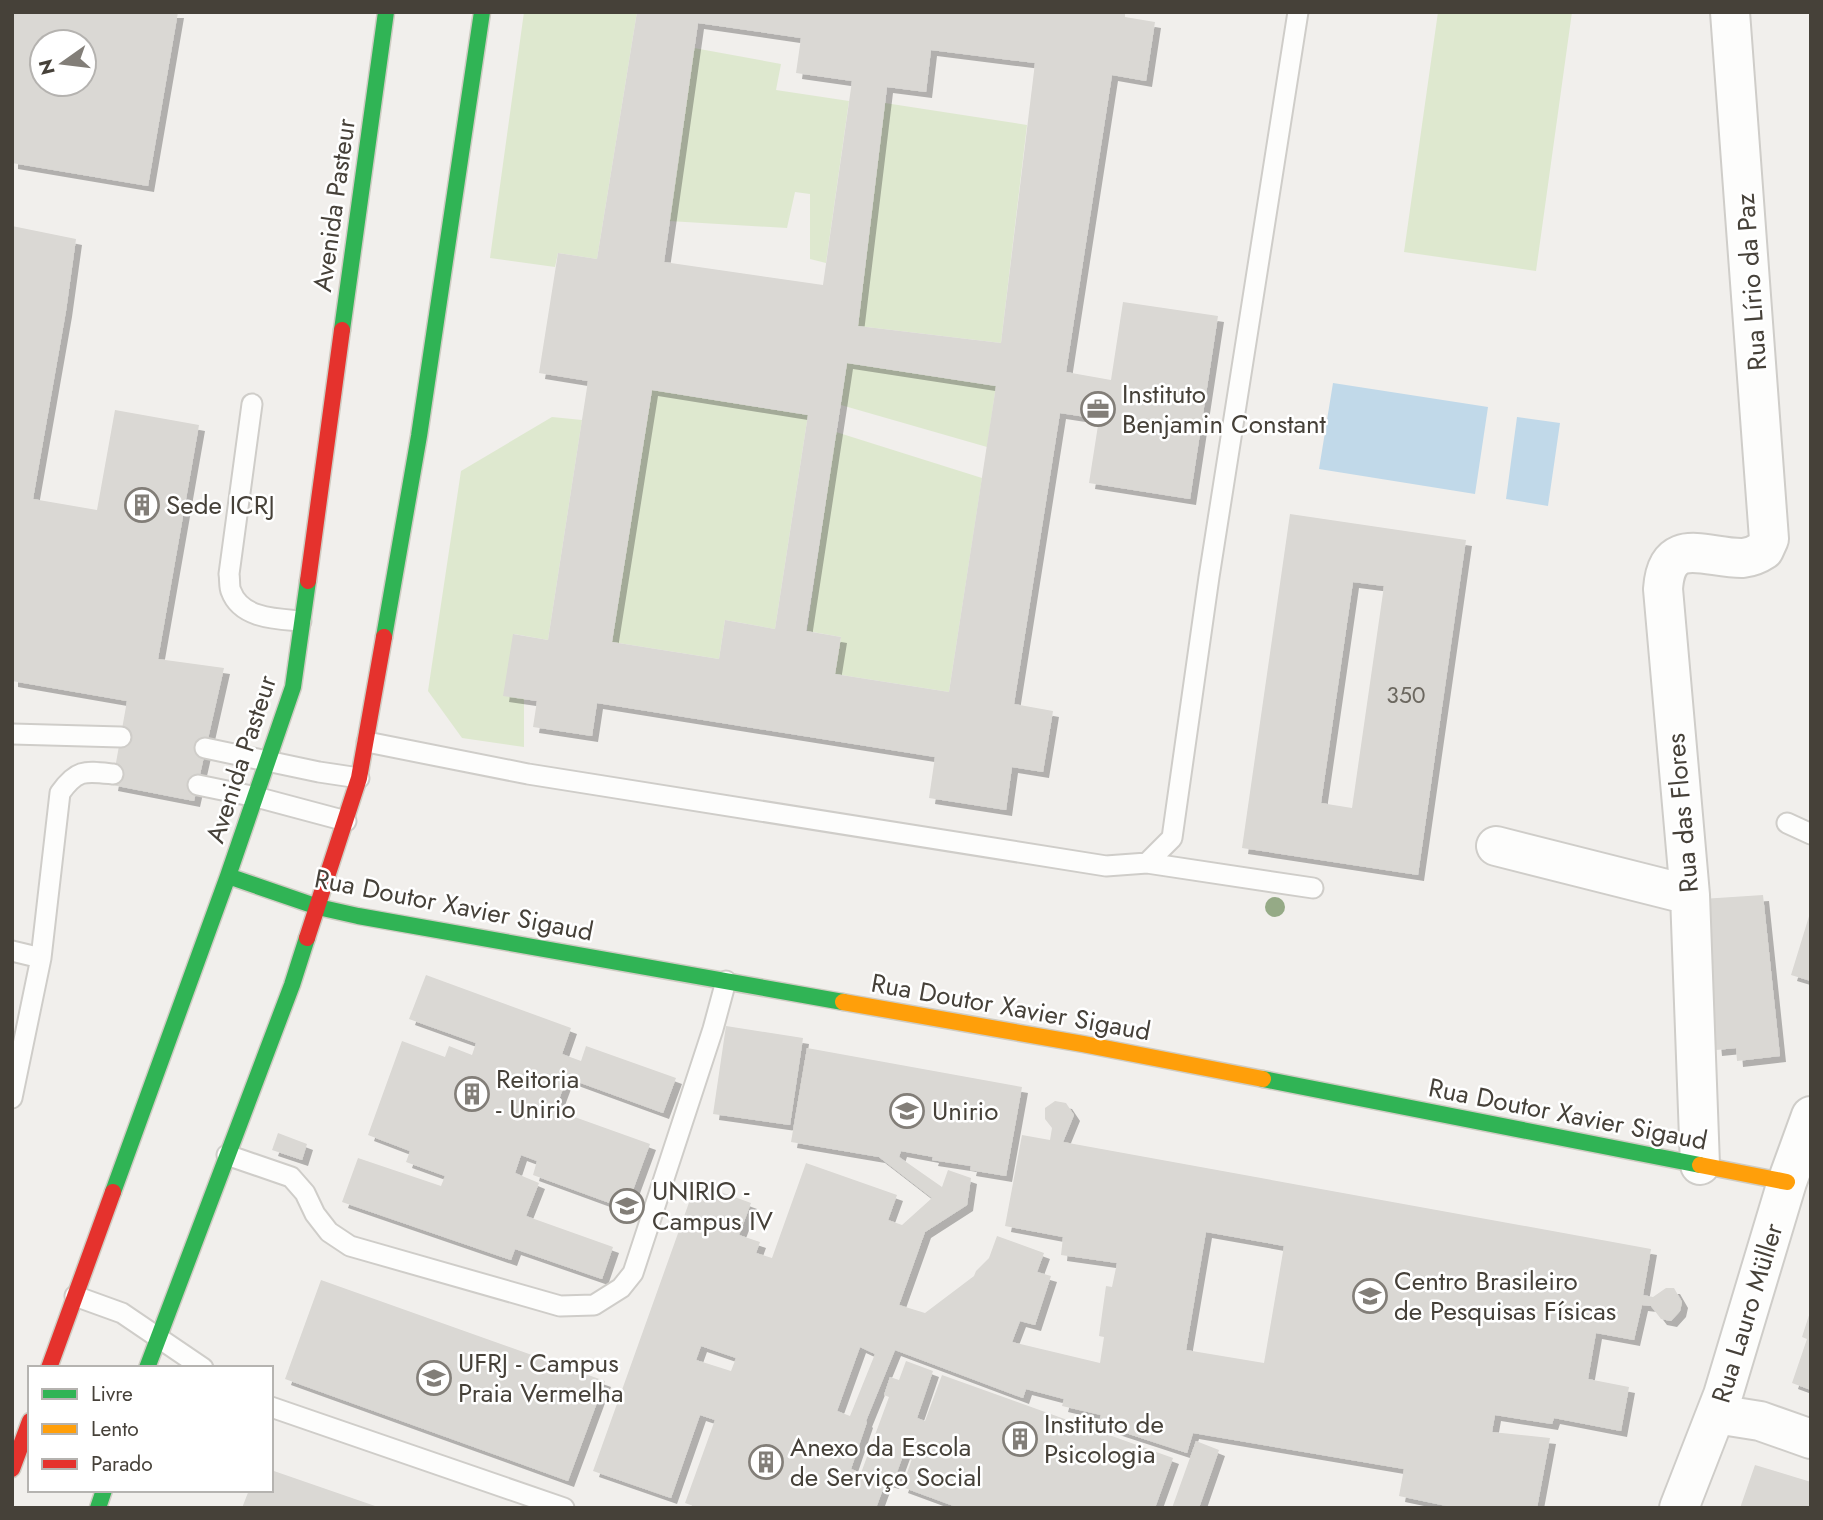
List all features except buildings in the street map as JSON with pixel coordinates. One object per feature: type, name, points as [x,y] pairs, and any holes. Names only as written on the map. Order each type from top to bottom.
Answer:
[{"type":"street","name":"Avenida Pasteur","points":[[50,1366],[228,876],[293,687],[386,12]]},
{"type":"street","points":[[148,1366],[292,985],[359,778],[419,436],[482,12]]},
{"type":"street","name":"Rua Lírio da Paz","points":[[1730,12],[1769,528],[1769,539],[1764,550]]},
{"type":"street","name":"Rua das Flores","points":[[1700,1165],[1690,895],[1663,589],[1664,571],[1671,561],[1690,552],[1744,558],[1764,550]]},
{"type":"street","points":[[1496,846],[1690,895]]},
{"type":"street","name":"Rua Doutor Xavier Sigaud","points":[[228,876],[318,907],[358,916],[1083,1044],[1787,1182]]},
{"type":"street","name":"Rua Lauro Müller","points":[[1679,1508],[1716,1414],[1787,1182],[1811,1116]]},
{"type":"street","points":[[1716,1414],[1760,1421],[1811,1439]]},
{"type":"street","points":[[12,1469],[28,1426]]},
{"type":"lane","points":[[1147,863],[1172,838],[1209,577],[1298,12]]},
{"type":"lane","points":[[252,404],[229,574],[231,591],[239,603],[252,612],[273,618],[302,621]]},
{"type":"lane","points":[[12,734],[121,737]]},
{"type":"lane","points":[[367,742],[528,774],[1106,866],[1147,863],[1313,887]]},
{"type":"lane","points":[[205,748],[359,778]]},
{"type":"lane","points":[[12,1098],[19,1032],[41,958],[60,793],[71,778],[90,771],[113,774]]},
{"type":"lane","points":[[198,785],[346,821]]},
{"type":"lane","points":[[1787,823],[1811,834]]},
{"type":"lane","points":[[12,951],[41,958]]},
{"type":"lane","points":[[227,1155],[291,1177],[305,1193],[315,1214],[329,1231],[350,1246],[559,1306],[594,1305],[621,1288],[633,1273],[713,1029],[726,981]]},
{"type":"lane","points":[[75,1296],[122,1313],[200,1366]]},
{"type":"lane","points":[[273,1408],[564,1508]]},
{"type":"green space","points":[[524,12],[637,12],[597,259],[558,253],[555,267],[490,258]]},
{"type":"green space","points":[[1438,12],[1572,12],[1536,271],[1404,252]]},
{"type":"green space","points":[[694,48],[781,64],[776,90],[849,101],[826,263],[810,259],[810,194],[795,192],[787,228],[669,221]]},
{"type":"green space","points":[[885,103],[1027,125],[1001,343],[858,326]]},
{"type":"green space","points":[[847,363],[996,386],[987,447],[841,405]]},
{"type":"green space","points":[[652,390],[808,415],[775,629],[725,620],[719,659],[612,642]]},
{"type":"green space","points":[[552,417],[582,420],[548,640],[514,634],[524,699],[524,747],[462,738],[428,691],[461,471]]},
{"type":"green space","points":[[836,432],[982,478],[949,692],[835,674],[841,637],[807,631]]},
{"type":"water","points":[[1333,383],[1488,407],[1475,494],[1319,469]]},
{"type":"water","points":[[1517,417],[1560,423],[1548,506],[1506,499]]},
{"type":"traffic: fast","points":[[342,330],[386,12]]},
{"type":"traffic: fast","points":[[384,637],[419,436],[482,12]]},
{"type":"traffic: fast","points":[[113,1192],[228,876],[293,687],[308,581]]},
{"type":"traffic: fast","points":[[228,876],[318,907],[358,916],[843,1002]]},
{"type":"traffic: fast","points":[[148,1366],[292,985],[307,938]]},
{"type":"traffic: fast","points":[[1263,1079],[1700,1165]]},
{"type":"traffic: fast","points":[[98,1508],[103,1492]]},
{"type":"traffic: slow","points":[[843,1002],[1263,1079]]},
{"type":"traffic: slow","points":[[1700,1165],[1787,1182]]},
{"type":"traffic: jam","points":[[308,581],[342,330]]},
{"type":"traffic: jam","points":[[307,938],[359,778],[384,637]]},
{"type":"traffic: jam","points":[[50,1366],[113,1192]]},
{"type":"traffic: jam","points":[[12,1469],[28,1426]]},
{"type":"place","name":"Instituto Benjamin Constant","points":[[1098,409]]},
{"type":"place","name":"Sede ICRJ","points":[[142,505]]},
{"type":"place","name":"Reitoria - Unirio","points":[[472,1094]]},
{"type":"place","name":"Unirio","points":[[907,1111]]},
{"type":"place","name":"UNIRIO - Campus IV","points":[[627,1206]]},
{"type":"place","name":"Centro Brasileiro de Pesquisas Físicas","points":[[1370,1296]]},
{"type":"place","name":"UFRJ - Campus Praia Vermelha","points":[[434,1378]]},
{"type":"place","name":"Instituto de Psicologia","points":[[1020,1439]]},
{"type":"place","name":"Anexo da Escola de Serviço Social","points":[[766,1462]]}]
